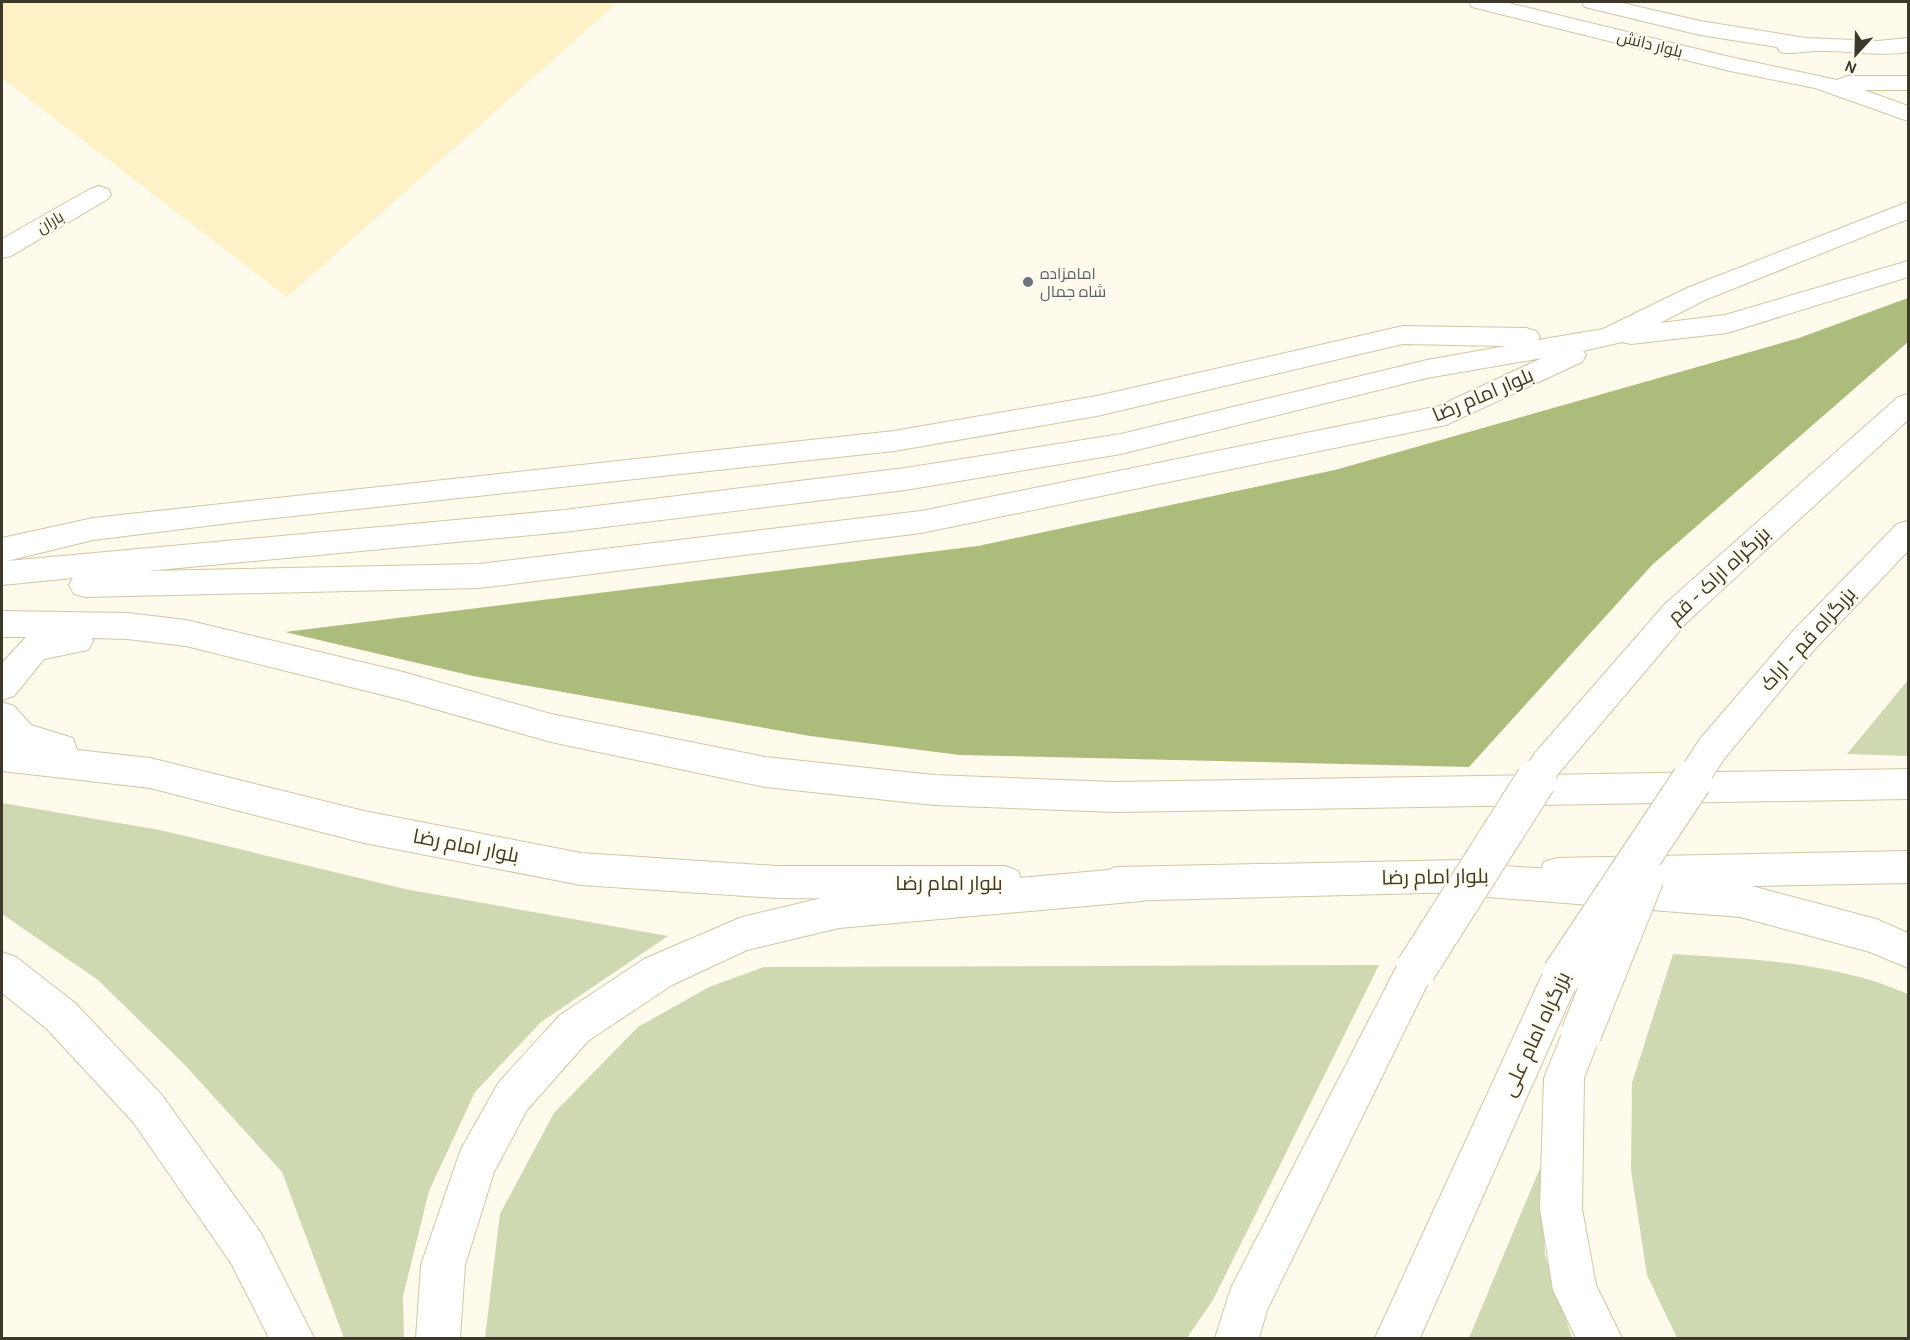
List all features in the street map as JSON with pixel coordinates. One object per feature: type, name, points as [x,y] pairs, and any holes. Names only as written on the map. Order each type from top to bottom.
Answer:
[{"type":"main road","name":"بلوار دانش","points":[[1480,2],[1704,58],[1812,80]]},
{"type":"main road","name":"بلوار دانش","points":[[1593,2],[1700,28],[1810,45]]},
{"type":"main road","points":[[1700,28],[1734,39],[1741,47],[1739,54],[1730,58],[1704,58]]},
{"type":"main road","points":[[1908,45],[1889,50],[1810,45],[1780,49],[1775,59],[1784,69],[1908,114]]},
{"type":"main road","points":[[1812,80],[1908,83]]},
{"type":"main road","name":"باران","points":[[2,250],[99,194]]},
{"type":"main road","points":[[2,573],[564,521],[904,479],[1121,444],[1427,369],[1609,338],[1696,294],[1908,210]]},
{"type":"main road","name":"بلوار امام رضا","points":[[2,587],[479,576],[921,522],[1446,415],[1609,338],[1727,324],[1849,285],[1908,269]]},
{"type":"main road","points":[[2,550],[93,529],[204,515],[894,441],[1096,405],[1403,335],[1609,338]]},
{"type":"main road","name":"بزرگراه اراک - قم","points":[[1242,1321],[1416,969],[1547,763],[1676,613],[1908,404]]},
{"type":"main road","name":"بزرگراه قم - اراک","points":[[1712,749],[1803,641],[1908,532]]},
{"type":"main road","points":[[2,624],[128,626],[186,633],[403,686],[562,731],[765,772],[934,790],[1115,797],[1908,784]]},
{"type":"main road","points":[[2,686],[35,647],[104,638],[186,633]]},
{"type":"main road","points":[[2,716],[20,736],[150,773]]},
{"type":"main road","name":"بزرگراه امام علی","points":[[1397,1338],[1562,975],[1712,749]]},
{"type":"main road","name":"بلوار امام رضا","points":[[2,756],[150,773],[364,827],[580,869],[777,882],[1142,884],[1908,867]]},
{"type":"main road","points":[[1600,1338],[1575,1290],[1561,1209],[1564,1078],[1669,815]]},
{"type":"main road","points":[[1438,877],[1740,900],[1876,936],[1908,951]]},
{"type":"main road","points":[[438,1338],[443,1264],[476,1164],[513,1096],[574,1028],[658,972],[742,934],[839,911],[1142,884]]},
{"type":"main road","points":[[2,970],[61,1016],[147,1108],[246,1248],[291,1338]]},
{"type":"main road","points":[[1223,1338],[1242,1321]]},
{"type":"shaded area","points":[[2,2],[618,2],[287,297],[2,78]]},
{"type":"green space","points":[[1908,298],[1908,342],[1652,565],[1469,767],[960,755],[810,736],[473,676],[285,632],[978,546],[1335,470],[1799,338]]},
{"type":"green space","points":[[1908,680],[1908,756],[1847,754]]},
{"type":"green space","points":[[2,803],[160,830],[405,889],[668,936],[541,1022],[475,1092],[429,1191],[403,1296],[404,1338],[344,1338],[282,1172],[184,1064],[98,980],[2,914]]},
{"type":"green space","points":[[1673,954],[1793,964],[1851,975],[1908,994],[1908,1338],[1677,1338],[1647,1275],[1631,1170],[1632,1083]]},
{"type":"green space","points":[[1379,965],[1213,1300],[1187,1338],[485,1338],[500,1214],[554,1113],[638,1027],[709,987],[764,967]]},
{"type":"green space","points":[[1540,1168],[1545,1255],[1572,1338],[1469,1338]]},
{"type":"place","name":"امامزاده شاه جمال","points":[[1028,282]]}]
